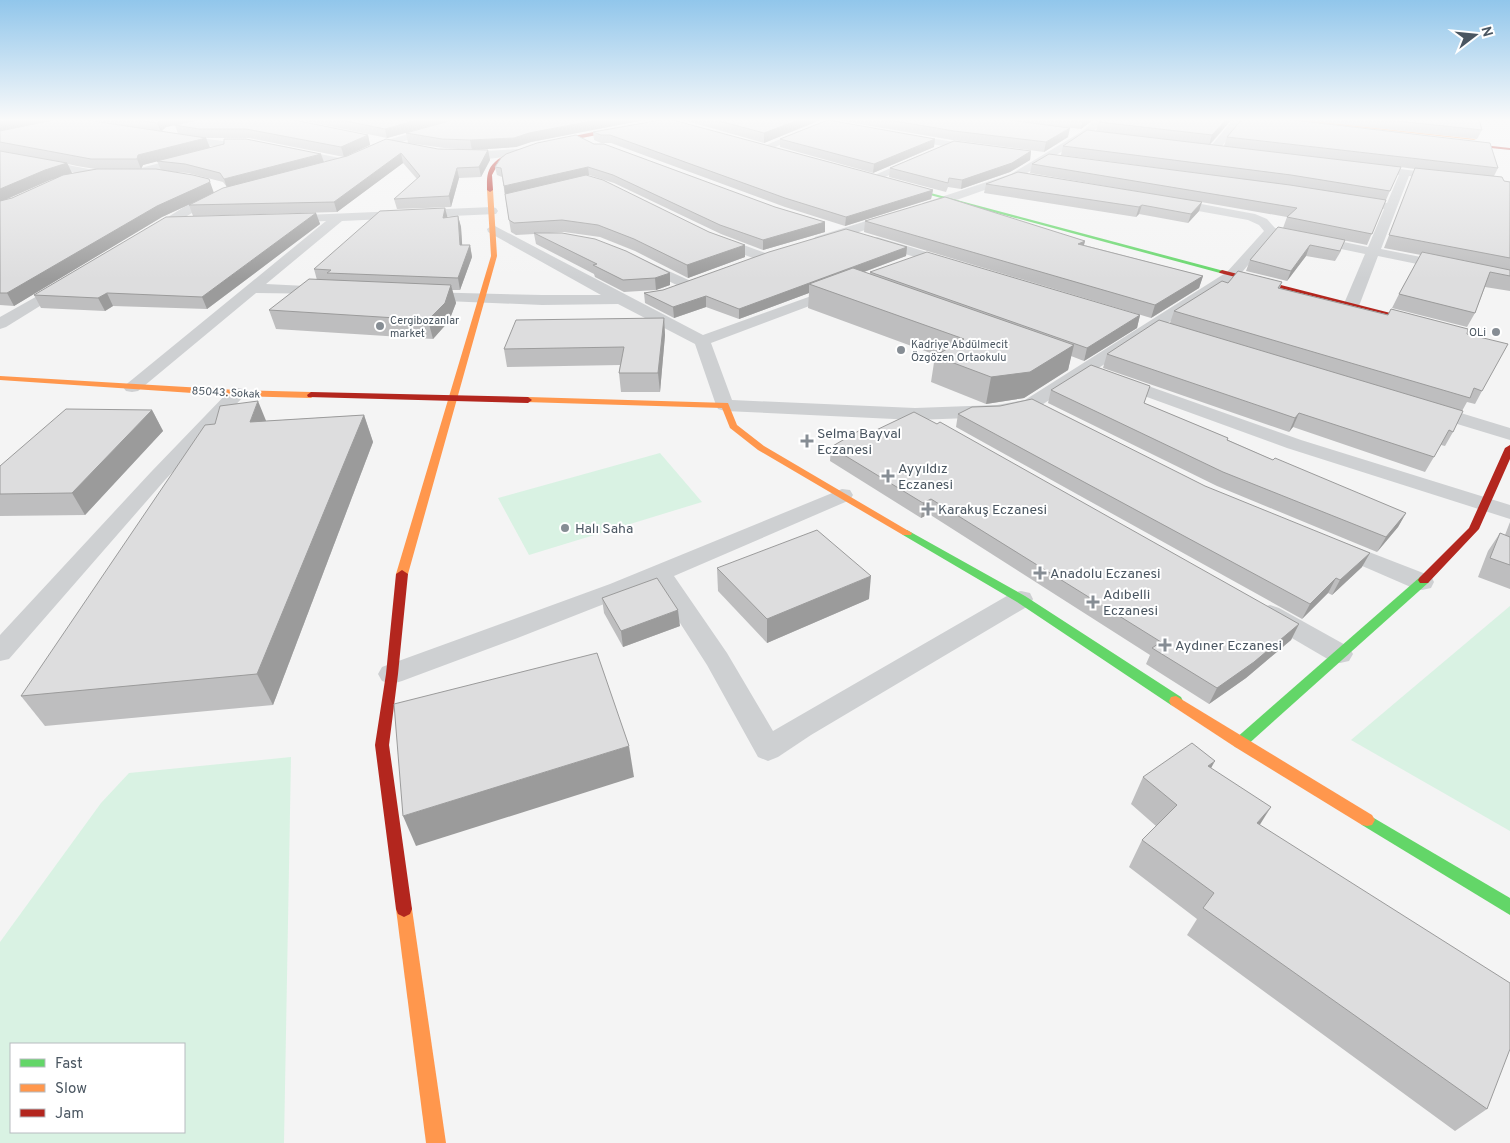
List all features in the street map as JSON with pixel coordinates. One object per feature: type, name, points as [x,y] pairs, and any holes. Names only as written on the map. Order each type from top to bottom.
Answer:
[{"type":"street","points":[[102,172],[169,177]]},
{"type":"street","points":[[68,180],[120,172]]},
{"type":"street","points":[[436,1143],[382,745],[392,674],[400,581],[494,256],[494,205],[490,172]]},
{"type":"street","points":[[869,176],[879,172]]},
{"type":"street","points":[[810,243],[950,199],[1021,172]]},
{"type":"street","points":[[1400,172],[1510,185]]},
{"type":"street","points":[[1351,306],[1371,252],[1405,173]]},
{"type":"street","points":[[869,176],[1232,275],[1417,322]]},
{"type":"street","points":[[1015,176],[1034,179]]},
{"type":"street","points":[[142,237],[167,222],[226,193],[219,186],[212,183]]},
{"type":"street","points":[[1344,199],[1392,207]]},
{"type":"street","points":[[1158,200],[1250,217],[1263,222],[1271,231],[1510,279]]},
{"type":"street","points":[[272,220],[338,218],[494,205]]},
{"type":"street","points":[[132,387],[338,218]]},
{"type":"street","points":[[167,222],[195,222]]},
{"type":"street","points":[[822,224],[930,257],[907,263]]},
{"type":"street","points":[[493,229],[702,341],[733,426],[761,448],[1021,599],[1240,743],[1510,907]]},
{"type":"street","points":[[725,405],[914,414],[1040,408],[1084,368],[1232,275],[1271,231]]},
{"type":"street","points":[[707,235],[768,255],[746,263]]},
{"type":"street","points":[[514,241],[532,238]]},
{"type":"street","points":[[632,258],[688,285]]},
{"type":"street","points":[[0,324],[76,278]]},
{"type":"street","points":[[673,291],[704,279]]},
{"type":"street","points":[[702,341],[852,285]]},
{"type":"street","points":[[252,288],[338,292]]},
{"type":"street","points":[[405,295],[482,299],[623,299],[649,297]]},
{"type":"street","points":[[1132,320],[1169,331]]},
{"type":"street","points":[[1066,361],[1294,444],[1510,512]]},
{"type":"street","name":"85043. Sokak","points":[[0,378],[237,393],[725,405]]},
{"type":"street","points":[[0,652],[158,476],[237,393]]},
{"type":"street","points":[[1415,406],[1510,434]]},
{"type":"street","points":[[914,414],[949,434]]},
{"type":"street","points":[[1240,743],[1422,582],[1474,529],[1510,448]]},
{"type":"street","points":[[392,674],[474,645],[660,573],[842,495]]},
{"type":"street","points":[[1324,541],[1422,582]]},
{"type":"street","points":[[660,573],[718,660],[768,749],[801,727],[1021,599]]},
{"type":"street","points":[[1253,605],[1340,654]]},
{"type":"green space","name":"Halı Saha","points":[[660,453],[702,502],[529,555],[498,498]]},
{"type":"green space","points":[[1510,606],[1510,831],[1351,740]]},
{"type":"green space","points":[[291,757],[284,1143],[0,1143],[0,942],[101,803],[129,773]]},
{"type":"building","points":[[0,172],[39,172],[0,189]]},
{"type":"building","points":[[78,172],[177,172],[209,179],[210,182],[157,206],[7,293],[0,293],[0,201],[12,198],[63,175]]},
{"type":"building","points":[[217,172],[250,172],[224,179]]},
{"type":"building","points":[[284,172],[375,172],[334,202],[189,205],[223,188]]},
{"type":"building","points":[[417,172],[456,172],[449,196],[394,199],[420,176]]},
{"type":"building","points":[[502,172],[564,172],[504,186]]},
{"type":"building","points":[[605,172],[681,172],[775,207],[825,222],[763,240],[720,225]]},
{"type":"building","points":[[714,172],[867,172],[933,190],[846,217],[785,198]]},
{"type":"building","points":[[907,172],[985,172],[962,180],[949,178],[948,183]]},
{"type":"building","points":[[1020,172],[1202,202],[1191,214],[1142,205],[1139,207],[986,184]]},
{"type":"building","points":[[1082,172],[1192,172],[1386,200],[1372,234],[1287,217],[1297,208]]},
{"type":"building","points":[[1270,172],[1399,172],[1390,191]]},
{"type":"building","points":[[1413,172],[1457,172],[1502,177],[1504,181],[1510,182],[1510,258],[1389,235]]},
{"type":"building","points":[[586,175],[603,180],[709,232],[745,245],[687,265],[634,239],[598,225],[562,220],[514,223],[509,220],[505,194]]},
{"type":"building","points":[[945,197],[1085,241],[1078,244],[1203,276],[1155,305],[865,221]]},
{"type":"building","points":[[445,208],[443,218],[458,216],[460,245],[470,245],[458,278],[327,273],[331,270],[314,269],[380,211]]},
{"type":"building","points":[[316,213],[202,297],[107,293],[98,298],[34,295],[166,217]]},
{"type":"building","points":[[1278,227],[1345,240],[1340,251],[1310,245],[1291,271],[1250,260]]},
{"type":"building","points":[[846,229],[907,247],[739,309],[706,296],[673,307],[644,293],[663,290],[769,252]]},
{"type":"building","points":[[534,233],[562,233],[595,239],[626,251],[670,273],[655,278],[623,280],[593,265],[597,264]]},
{"type":"building","points":[[927,252],[1140,315],[1087,348],[870,272]]},
{"type":"building","points":[[1422,252],[1510,270],[1510,276],[1490,272],[1475,313],[1399,294]]},
{"type":"building","points":[[853,268],[1074,345],[1030,372],[991,377],[935,356],[964,339],[809,284]]},
{"type":"building","points":[[1238,271],[1282,282],[1278,288],[1388,315],[1391,309],[1468,329],[1467,334],[1508,344],[1482,391],[1474,388],[1470,398],[1174,311],[1222,281],[1228,283]]},
{"type":"building","points":[[309,279],[451,285],[445,303],[428,320],[269,310]]},
{"type":"building","points":[[664,318],[658,373],[619,373],[624,347],[504,349],[516,320]]},
{"type":"building","points":[[1159,320],[1463,411],[1453,432],[1449,430],[1434,457],[1299,413],[1295,418],[1107,354]]},
{"type":"building","points":[[1091,365],[1150,386],[1144,403],[1228,438],[1227,440],[1273,460],[1275,458],[1406,513],[1386,537],[1223,472],[1051,390]]},
{"type":"building","points":[[1032,399],[1205,486],[1370,553],[1340,580],[1336,578],[1310,604],[958,414],[972,407],[1000,406]]},
{"type":"building","points":[[258,401],[250,422],[364,415],[257,674],[21,696],[205,425],[215,424],[220,406]]},
{"type":"building","points":[[66,409],[152,410],[72,493],[0,494],[0,466]]},
{"type":"building","points":[[914,412],[937,424],[940,422],[1299,624],[1254,662],[1217,688],[1152,648],[1161,642],[931,499],[923,503],[831,447],[862,429],[870,433]]},
{"type":"building","points":[[817,530],[871,576],[767,619],[717,568]]},
{"type":"building","points":[[1500,533],[1510,537],[1510,565],[1490,558]]},
{"type":"building","points":[[657,578],[678,610],[621,631],[602,598]]},
{"type":"building","points":[[597,653],[629,746],[403,816],[394,704]]},
{"type":"building","points":[[1192,743],[1215,761],[1208,766],[1271,807],[1257,823],[1510,983],[1510,1049],[1487,1109],[1203,908],[1214,893],[1142,840],[1177,805],[1143,777]]},
{"type":"traffic: fast","points":[[895,184],[1222,272]]},
{"type":"traffic: fast","points":[[907,533],[1021,599],[1176,701]]},
{"type":"traffic: fast","points":[[1240,743],[1424,580]]},
{"type":"traffic: fast","points":[[1367,820],[1510,907]]},
{"type":"traffic: slow","points":[[402,574],[494,256],[490,190]]},
{"type":"traffic: slow","points":[[0,378],[237,393],[311,395]]},
{"type":"traffic: slow","points":[[528,400],[725,405],[733,426],[761,448],[907,533]]},
{"type":"traffic: slow","points":[[1176,701],[1240,743],[1367,820]]},
{"type":"traffic: slow","points":[[404,909],[436,1143]]},
{"type":"traffic: jam","points":[[490,190],[491,172]]},
{"type":"traffic: jam","points":[[1222,272],[1407,320]]},
{"type":"traffic: jam","points":[[311,395],[528,400]]},
{"type":"traffic: jam","points":[[1424,580],[1474,529],[1510,448]]},
{"type":"traffic: jam","points":[[402,574],[392,674],[382,745],[404,909]]},
{"type":"place","name":"Cergibozanlar market","points":[[380,326]]},
{"type":"place","name":"OLi","points":[[1496,332]]},
{"type":"place","name":"Kadriye Abdülmecit Özgözen Ortaokulu","points":[[901,350]]},
{"type":"place","name":"Selma Bayval Eczanesi","points":[[807,441]]},
{"type":"place","name":"Ayyıldız Eczanesi","points":[[888,476]]},
{"type":"place","name":"Karakuş Eczanesi","points":[[928,509]]},
{"type":"place","name":"Halı Saha","points":[[565,528]]},
{"type":"place","name":"Anadolu Eczanesi","points":[[1040,573]]},
{"type":"place","name":"Adıbelli Eczanesi","points":[[1093,602]]},
{"type":"place","name":"Aydıner Eczanesi","points":[[1165,645]]}]
